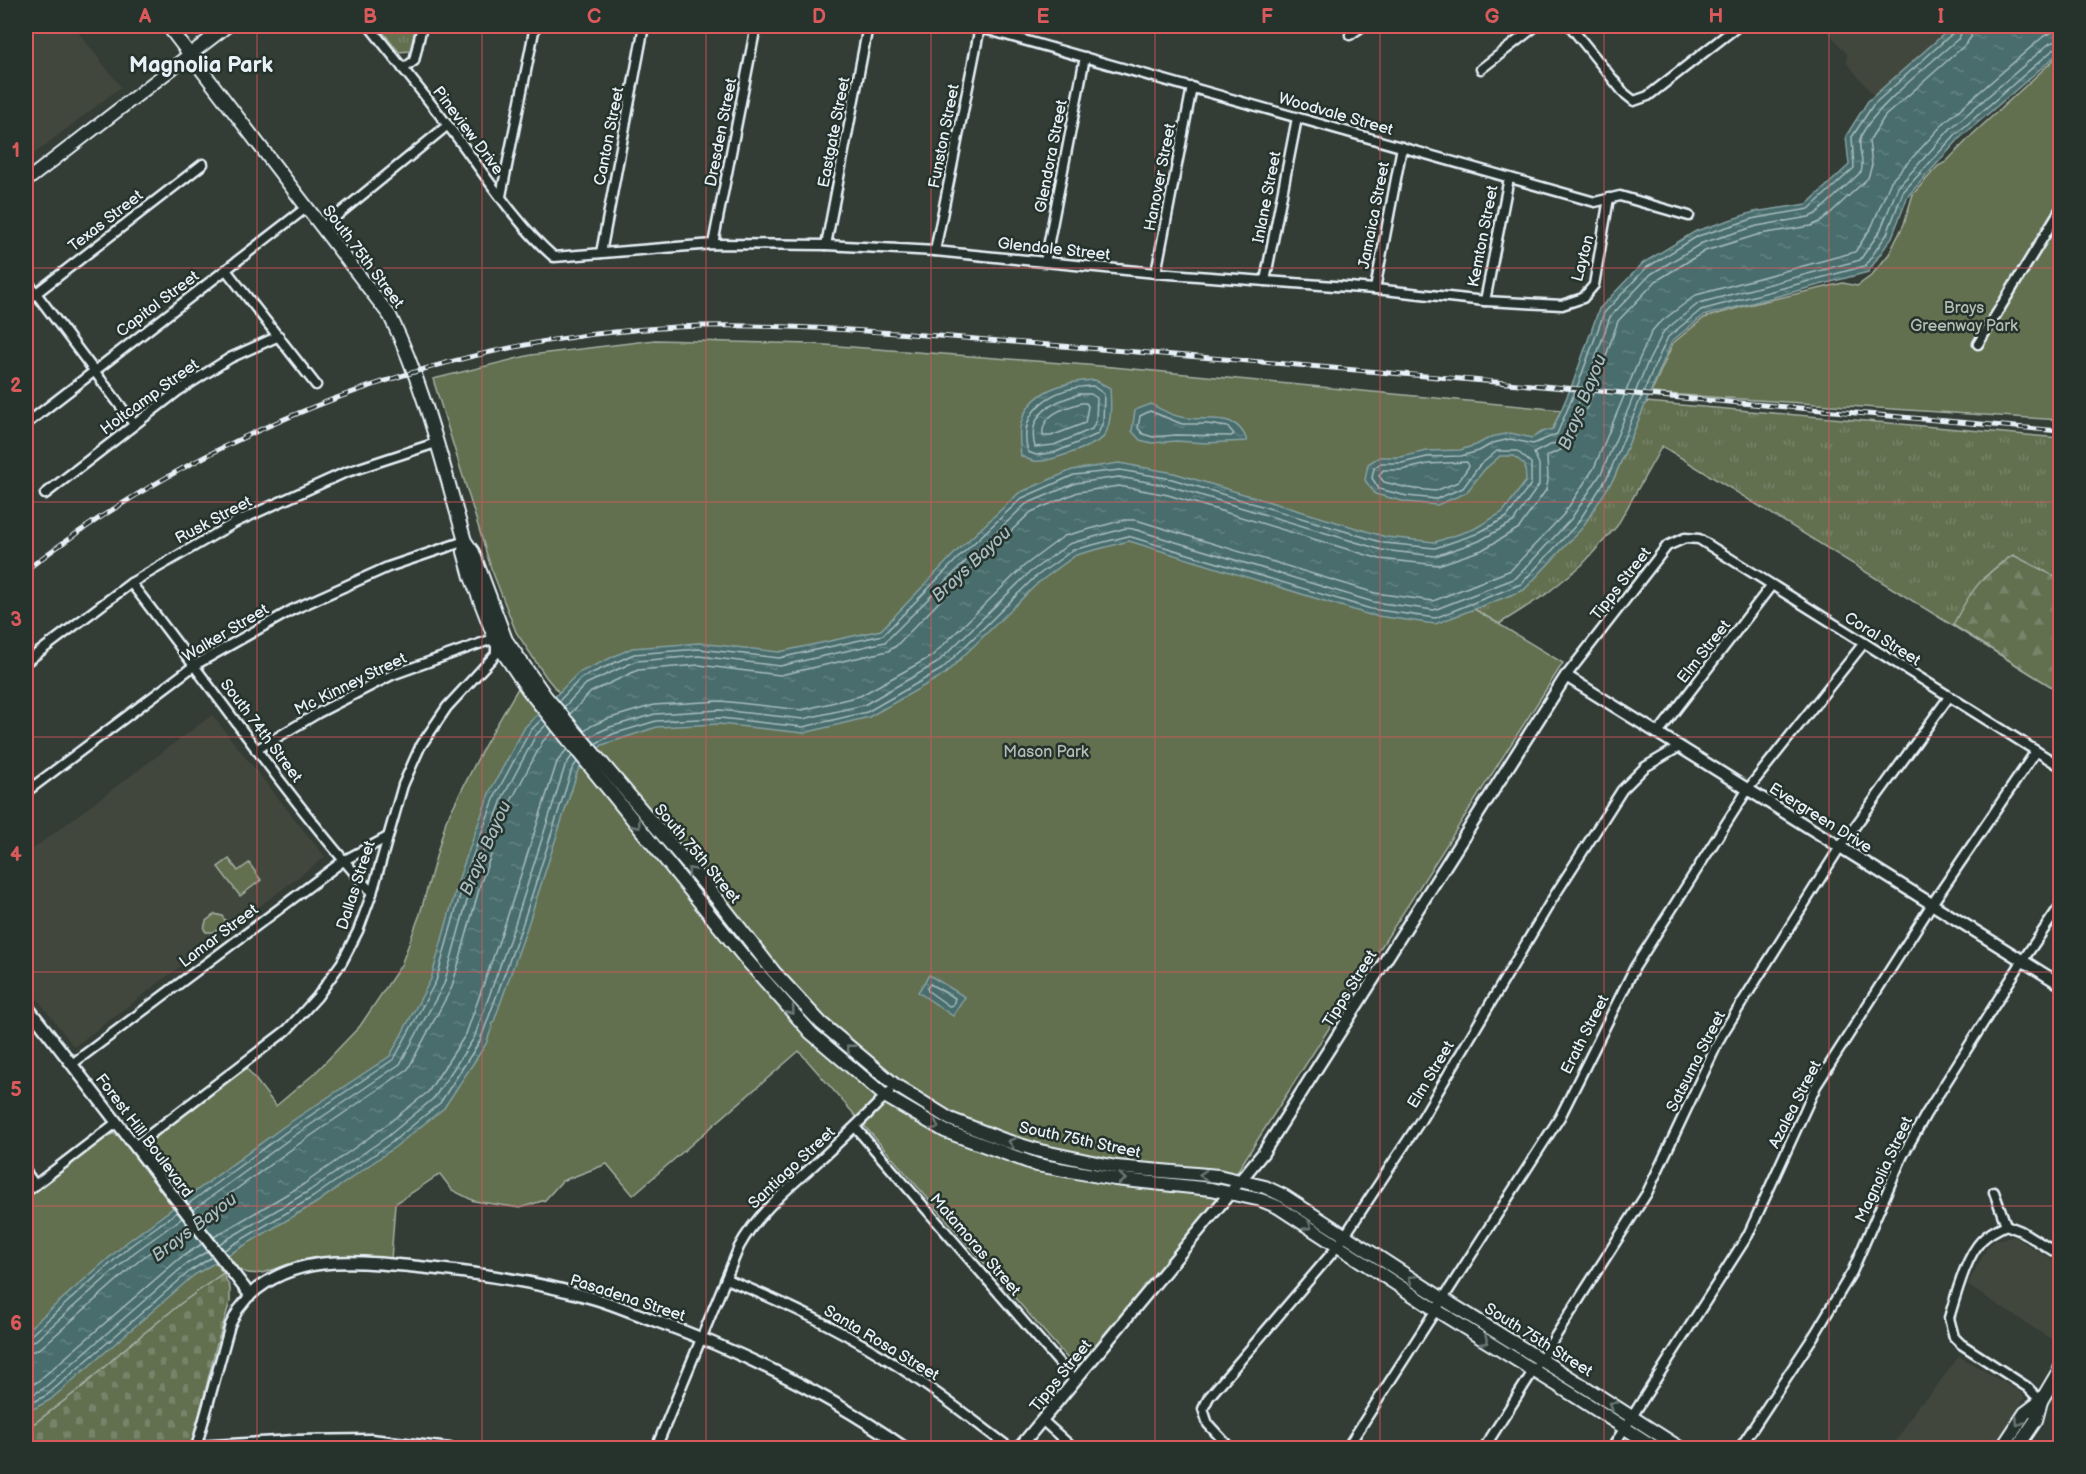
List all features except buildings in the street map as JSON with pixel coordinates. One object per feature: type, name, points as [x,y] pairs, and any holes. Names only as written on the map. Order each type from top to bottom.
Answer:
[{"type":"main road","name":"South 75th Street","points":[[168,26],[390,316],[415,373],[465,541],[473,552],[506,640],[533,688]]},
{"type":"main road","points":[[26,181],[227,26]]},
{"type":"main road","name":"South 75th Street","points":[[465,541],[463,549],[468,568],[496,642],[604,776],[748,962],[811,1033],[885,1096],[945,1131],[1036,1165],[1114,1179],[1198,1187],[1260,1200],[1278,1208],[1656,1449]]},
{"type":"main road","name":"South 75th Street","points":[[604,776],[718,900],[774,972],[821,1023],[895,1085],[950,1119],[1040,1151],[1116,1167],[1218,1176],[1265,1187],[1284,1196],[1680,1449]]},
{"type":"main road","points":[[1036,1165],[1040,1151]]},
{"type":"main road","points":[[2018,1449],[2036,1420],[2042,1401],[2061,1369]]},
{"type":"main road","points":[[2002,1449],[2025,1413],[2042,1401]]},
{"type":"street","name":"Pineview Drive","points":[[369,26],[501,196],[548,252]]},
{"type":"street","points":[[403,69],[414,61],[422,26]]},
{"type":"street","points":[[501,196],[535,26]]},
{"type":"street","name":"Canton Street","points":[[601,253],[644,26]]},
{"type":"street","name":"Dresden Street","points":[[713,244],[756,26]]},
{"type":"street","name":"Eastgate Street","points":[[826,245],[868,26]]},
{"type":"street","name":"Woodvale Street","points":[[977,26],[1595,202],[1620,196],[1689,216]]},
{"type":"street","name":"Funston Street","points":[[935,251],[977,26]]},
{"type":"street","points":[[1350,35],[1362,26]]},
{"type":"street","points":[[1481,69],[1536,26]]},
{"type":"street","points":[[1570,26],[1624,93],[1634,101],[1647,96],[1738,26]]},
{"type":"street","name":"Glendora Street","points":[[1045,262],[1085,57]]},
{"type":"street","name":"Hanover Street","points":[[1156,273],[1192,87]]},
{"type":"street","name":"Inlane Street","points":[[1265,282],[1297,118]]},
{"type":"street","points":[[323,227],[448,125]]},
{"type":"street","name":"Jamaica Street","points":[[1375,289],[1402,147]]},
{"type":"street","name":"Texas Street","points":[[26,301],[203,164]]},
{"type":"street","name":"Kemton Street","points":[[1485,300],[1509,178]]},
{"type":"street","name":"Layton","points":[[1559,305],[1583,298],[1593,285],[1610,198]]},
{"type":"street","name":"Capitol Street","points":[[26,424],[307,207]]},
{"type":"street","points":[[1978,344],[2061,210]]},
{"type":"street","name":"Glendale Street","points":[[548,252],[554,257],[713,244],[826,245],[935,251],[1156,273],[1559,305]]},
{"type":"street","points":[[226,270],[316,385]]},
{"type":"street","points":[[26,280],[134,424]]},
{"type":"street","name":"Holtcamp Street","points":[[45,494],[178,390],[230,358],[279,336]]},
{"type":"street","name":"Rusk Street","points":[[26,662],[131,583],[236,522],[344,473],[436,443]]},
{"type":"street","name":"Tipps Street","points":[[1019,1449],[1263,1153],[1566,676],[1667,546],[1684,538],[1689,539]]},
{"type":"street","name":"Coral Street","points":[[1689,539],[1699,539],[2061,766]]},
{"type":"street","name":"Walker Street","points":[[26,792],[195,665],[292,610],[388,567],[465,541]]},
{"type":"street","name":"South 74th Street","points":[[131,583],[195,665],[256,750],[343,861],[372,893]]},
{"type":"street","name":"Elm Street","points":[[1658,734],[1772,586]]},
{"type":"street","name":"Mc Kinney Street","points":[[256,750],[318,713],[392,675],[490,640],[496,642]]},
{"type":"street","name":"Dallas Street","points":[[135,1146],[287,1030],[317,997],[342,962],[358,931],[372,893],[403,785],[420,747],[447,707],[496,654],[496,642]]},
{"type":"street","name":"Erath Street","points":[[1347,1449],[1560,1117],[1635,967],[1748,789],[1864,643]]},
{"type":"street","name":"Evergreen Drive","points":[[1566,676],[2061,984]]},
{"type":"street","name":"Satsuma Street","points":[[1484,1449],[1647,1192],[1721,1036],[1840,847],[1949,697]]},
{"type":"street","name":"Elm Street","points":[[1230,1449],[1208,1424],[1203,1409],[1209,1397],[1338,1246],[1421,1120],[1553,898],[1622,790],[1645,767],[1679,747]]},
{"type":"street","name":"Azalea Street","points":[[1611,1449],[1748,1235],[1816,1086],[1932,904],[2037,751]]},
{"type":"street","name":"Lamar Street","points":[[72,1064],[343,861],[387,838]]},
{"type":"street","name":"Magnolia Street","points":[[1740,1449],[1815,1334],[1852,1272],[1914,1134],[2023,960],[2061,906]]},
{"type":"street","name":"Forest Hill Boulevard","points":[[26,1005],[250,1295]]},
{"type":"street","name":"Santiago Street","points":[[656,1449],[739,1247],[754,1222],[771,1203],[855,1127],[895,1085]]},
{"type":"street","points":[[26,1192],[116,1123]]},
{"type":"street","name":"Matamoras Street","points":[[855,1127],[1074,1380]]},
{"type":"street","points":[[26,1172],[35,1185]]},
{"type":"street","points":[[1994,1192],[2006,1225]]},
{"type":"street","points":[[2042,1401],[2027,1387],[1961,1344],[1954,1337],[1949,1318],[1971,1256],[1980,1241],[1992,1231],[2006,1225],[2021,1231],[2061,1255]]},
{"type":"street","name":"Pasadena Street","points":[[250,1295],[265,1282],[280,1274],[314,1263],[364,1262],[440,1269],[513,1280],[596,1299],[702,1338],[766,1366],[823,1395],[905,1449]]},
{"type":"street","name":"Santa Rosa Street","points":[[726,1279],[813,1318],[880,1355],[929,1387],[1011,1449]]},
{"type":"street","points":[[250,1295],[230,1325],[196,1447],[294,1440],[370,1439],[450,1449]]},
{"type":"street","points":[[1042,1420],[1073,1449]]},
{"type":"shaded area","points":[[26,26],[77,26],[75,28],[121,87],[26,160]]},
{"type":"shaded area","points":[[1823,26],[1953,26],[1874,96],[1847,63],[1847,54]]},
{"type":"shaded area","points":[[212,715],[325,857],[74,1047],[26,984],[26,854]]},
{"type":"shaded area","points":[[2013,1236],[2060,1264],[2060,1345],[1967,1285],[1988,1246],[1995,1241]]},
{"type":"shaded area","points":[[1959,1356],[2022,1393],[2025,1398],[1994,1448],[1892,1448],[1919,1404],[1929,1396]]},
{"type":"green space","points":[[378,26],[416,26],[410,51],[399,52]]},
{"type":"green space","name":"Brays Greenway Park","points":[[2060,54],[2060,420],[1651,393],[1673,343],[1704,318],[1748,305],[1843,283],[1857,286],[1871,276],[1889,254],[1904,224],[1913,194],[1938,166],[1946,162]]},
{"type":"green space","name":"Mason Park","points":[[655,340],[812,344],[1113,367],[1561,410],[1474,609],[1563,663],[1226,1189],[1076,1368],[799,1051],[633,1195],[607,1164],[562,1181],[545,1200],[520,1208],[474,1201],[452,1190],[440,1174],[395,1204],[391,1260],[322,1258],[299,1261],[267,1272],[251,1274],[244,1272],[237,1268],[143,1150],[145,1143],[245,1066],[276,1106],[315,1073],[360,1026],[401,965],[420,914],[446,821],[482,750],[518,688],[538,714],[602,745],[546,677],[516,632],[491,568],[433,379],[531,355]]},
{"type":"green space","points":[[1646,402],[2060,438],[2060,692],[1662,446],[1617,526],[1582,565],[1545,595],[1499,624],[1474,609],[1524,589],[1614,478]]},
{"type":"green space","points":[[2013,555],[2060,579],[2060,692],[1953,625],[1977,585]]},
{"type":"green space","points":[[229,859],[238,871],[249,863],[261,880],[240,896],[218,867]]},
{"type":"green space","points":[[215,914],[222,916],[227,923],[214,932],[206,932],[204,929],[206,921]]},
{"type":"green space","points":[[111,1133],[119,1136],[223,1273],[123,1350],[82,1387],[26,1427],[26,1198]]},
{"type":"green space","points":[[223,1273],[230,1288],[230,1302],[216,1347],[191,1448],[26,1448],[26,1427],[82,1387],[123,1350]]},
{"type":"water","name":"Brays Bayou","points":[[1953,26],[2060,26],[2060,52],[1960,138],[1908,196],[1892,237],[1868,272],[1703,316],[1672,341],[1614,478],[1582,528],[1524,590],[1435,624],[1370,615],[1129,541],[1076,555],[1038,583],[945,674],[869,717],[804,733],[719,724],[657,727],[602,745],[578,770],[527,928],[486,1044],[444,1108],[395,1147],[316,1203],[194,1275],[50,1400],[26,1413],[26,1331],[127,1242],[283,1127],[390,1056],[431,979],[460,875],[490,791],[525,727],[578,673],[632,648],[699,643],[779,652],[881,630],[958,550],[1019,493],[1072,470],[1119,463],[1174,473],[1386,537],[1435,542],[1474,529],[1503,512],[1526,481],[1525,465],[1514,456],[1500,456],[1484,470],[1466,493],[1437,505],[1406,502],[1375,494],[1365,480],[1368,464],[1379,457],[1401,457],[1426,451],[1460,450],[1491,437],[1510,433],[1532,438],[1553,429],[1574,380],[1599,309],[1643,263],[1696,231],[1754,212],[1807,204],[1849,165],[1846,136],[1868,101]]},
{"type":"water","points":[[1095,380],[1110,388],[1110,418],[1105,435],[1093,444],[1050,459],[1033,461],[1021,456],[1020,427],[1032,402],[1040,395],[1061,385]]},
{"type":"water","points":[[1151,404],[1181,417],[1228,421],[1242,431],[1247,441],[1152,443],[1140,440],[1132,431],[1135,410]]},
{"type":"water","points":[[929,975],[965,997],[953,1016],[918,992]]},
{"type":"railway","points":[[26,570],[98,519],[173,474],[252,434],[333,399],[417,371],[502,350],[589,335],[676,327],[840,329],[939,336],[2060,431]]},
{"type":"district","name":"Magnolia Park","points":[[201,64]]}]
